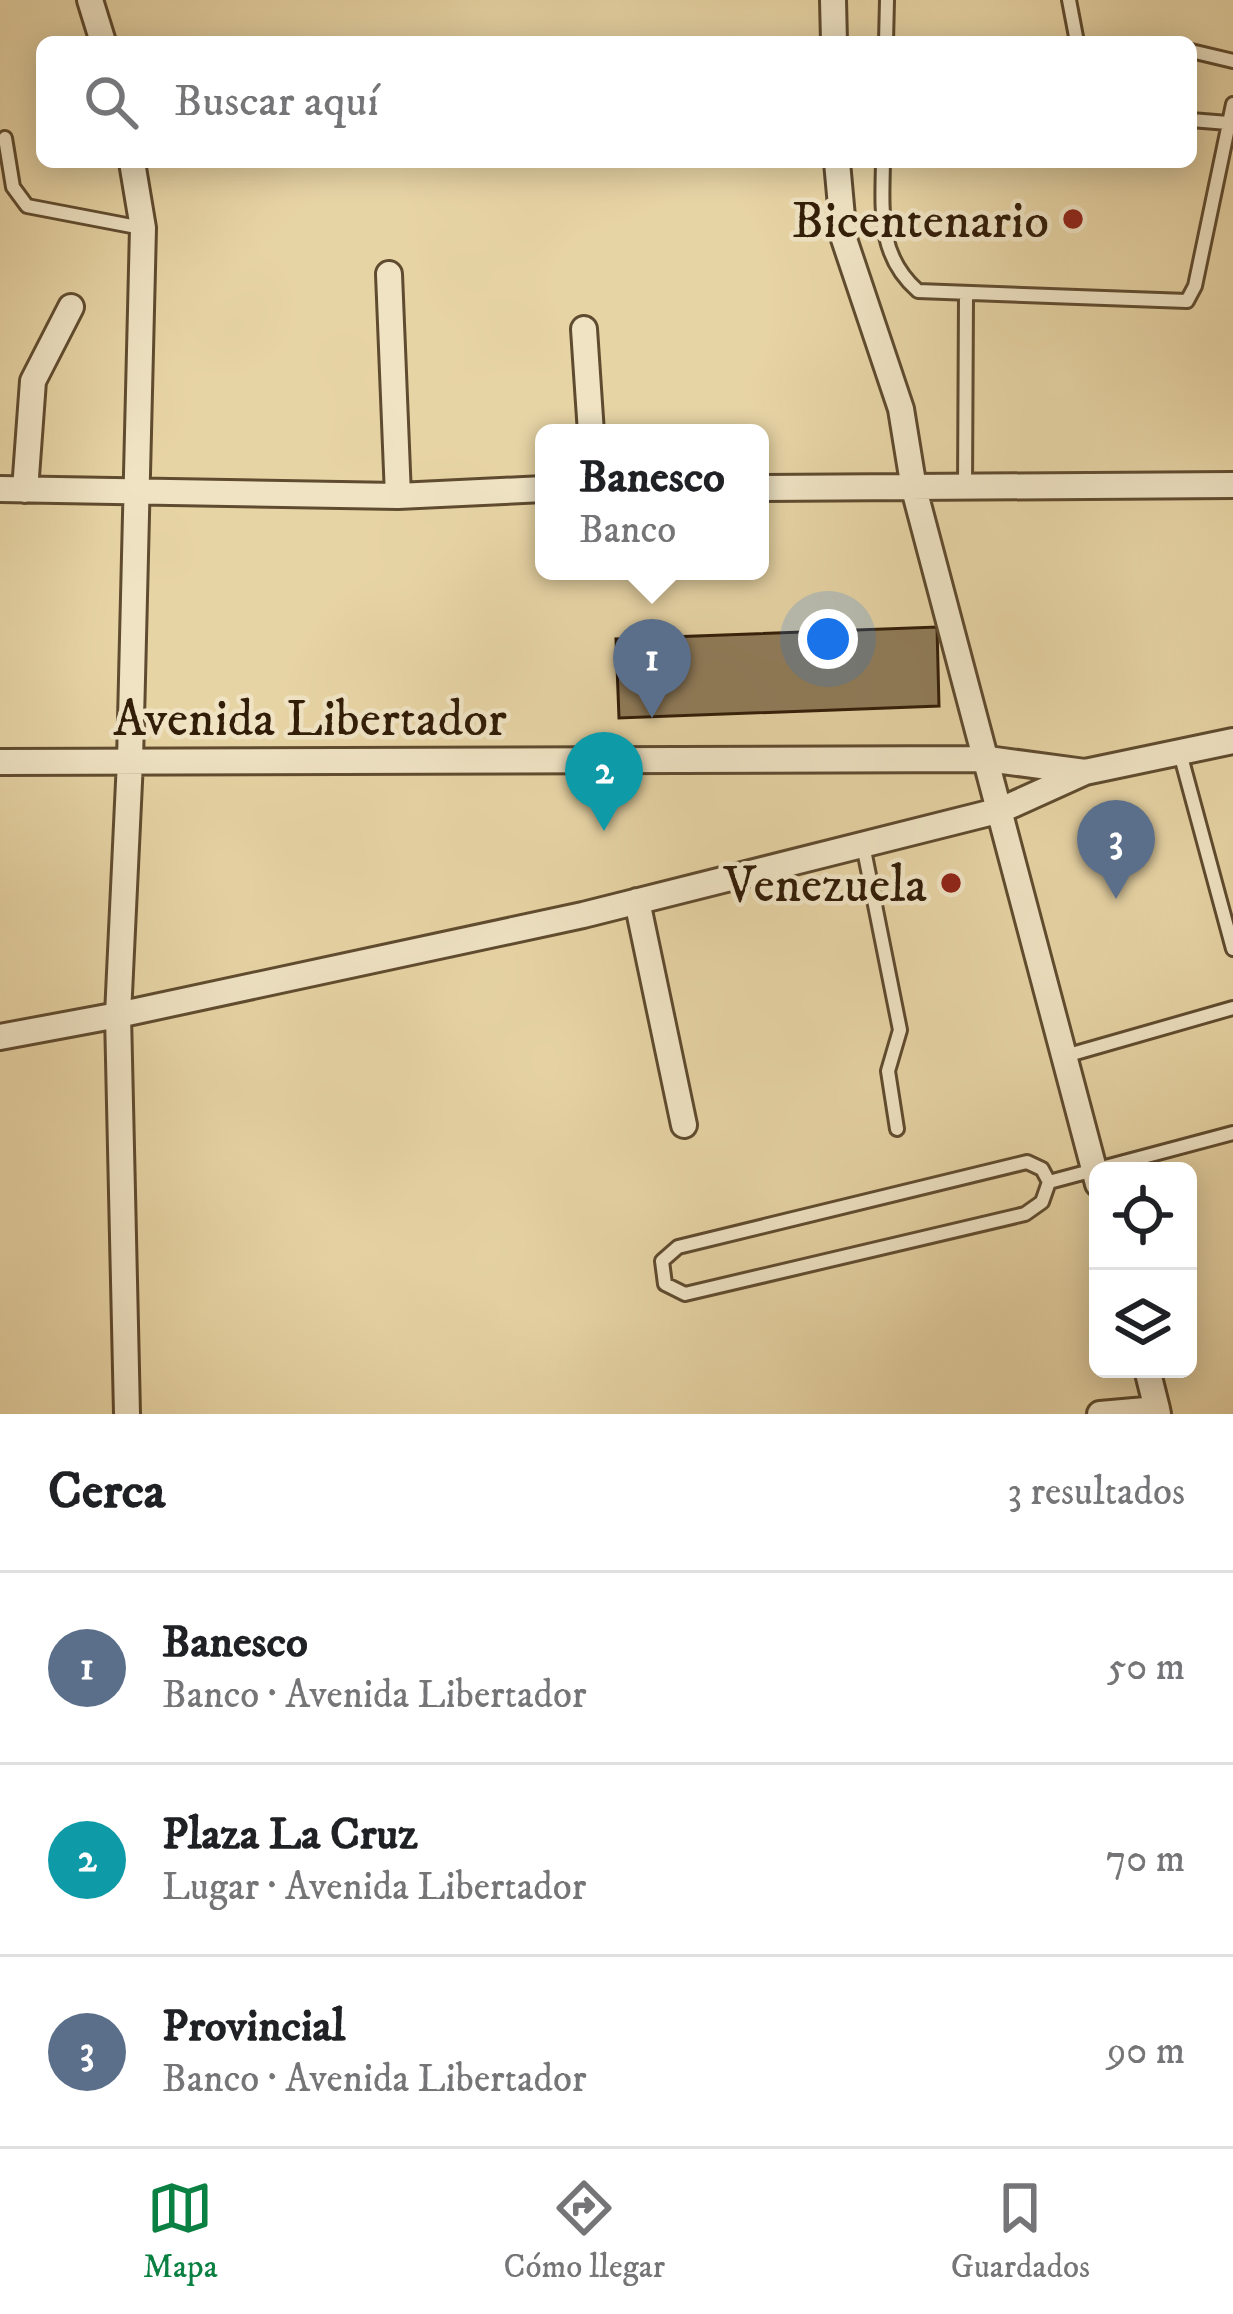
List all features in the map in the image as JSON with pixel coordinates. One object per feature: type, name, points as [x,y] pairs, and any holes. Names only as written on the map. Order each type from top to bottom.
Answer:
[{"type":"street","points":[[90,0],[101,36]]},
{"type":"street","points":[[833,0],[834,36]]},
{"type":"street","points":[[127,1414],[118,1016],[130,761],[143,228],[133,168]]},
{"type":"street","points":[[838,168],[844,239],[896,392],[914,489],[1092,1162]]},
{"type":"street","points":[[389,274],[398,496]]},
{"type":"street","points":[[71,307],[33,380],[12,490],[398,496],[535,489]]},
{"type":"street","points":[[584,329],[590,424]]},
{"type":"street","points":[[769,488],[1233,485]]},
{"type":"street","points":[[0,1037],[118,1016],[637,901],[1001,810],[1085,772],[1233,741]]},
{"type":"street","name":"Avenida Libertador","points":[[0,762],[988,759],[1085,772]]},
{"type":"street","points":[[637,901],[684,1125]]},
{"type":"street","points":[[1100,1414],[1158,1412],[1149,1378]]},
{"type":"lane","points":[[886,36],[887,0]]},
{"type":"lane","points":[[1069,0],[1076,36]]},
{"type":"lane","points":[[1197,52],[1233,61]]},
{"type":"lane","points":[[883,168],[882,229],[898,273],[918,291],[966,297],[1187,301],[1196,286],[1233,104]]},
{"type":"lane","points":[[1197,120],[1228,123]]},
{"type":"lane","points":[[5,138],[13,188],[27,206],[143,228]]},
{"type":"lane","points":[[965,488],[966,297]]},
{"type":"lane","points":[[1180,752],[1233,949]]},
{"type":"lane","points":[[862,845],[900,1030],[888,1071],[897,1129]]},
{"type":"lane","points":[[1065,1057],[1233,1008]]},
{"type":"lane","points":[[1142,1162],[1233,1132]]},
{"type":"lane","points":[[1021,1163],[1042,1169],[1049,1182],[1042,1202],[1024,1214],[685,1294],[664,1284],[662,1261],[679,1247],[1021,1163]]},
{"type":"lane","points":[[1049,1182],[1089,1178]]},
{"type":"building","points":[[937,627],[939,706],[619,718],[616,639]]},
{"type":"place","name":"Bicentenario","points":[[1073,219]]},
{"type":"place","name":"Banesco","points":[[652,718]]},
{"type":"place","name":"Plaza La Cruz","points":[[604,831]]},
{"type":"place","name":"Venezuela","points":[[951,883]]},
{"type":"place","name":"Provincial","points":[[1116,899]]}]
